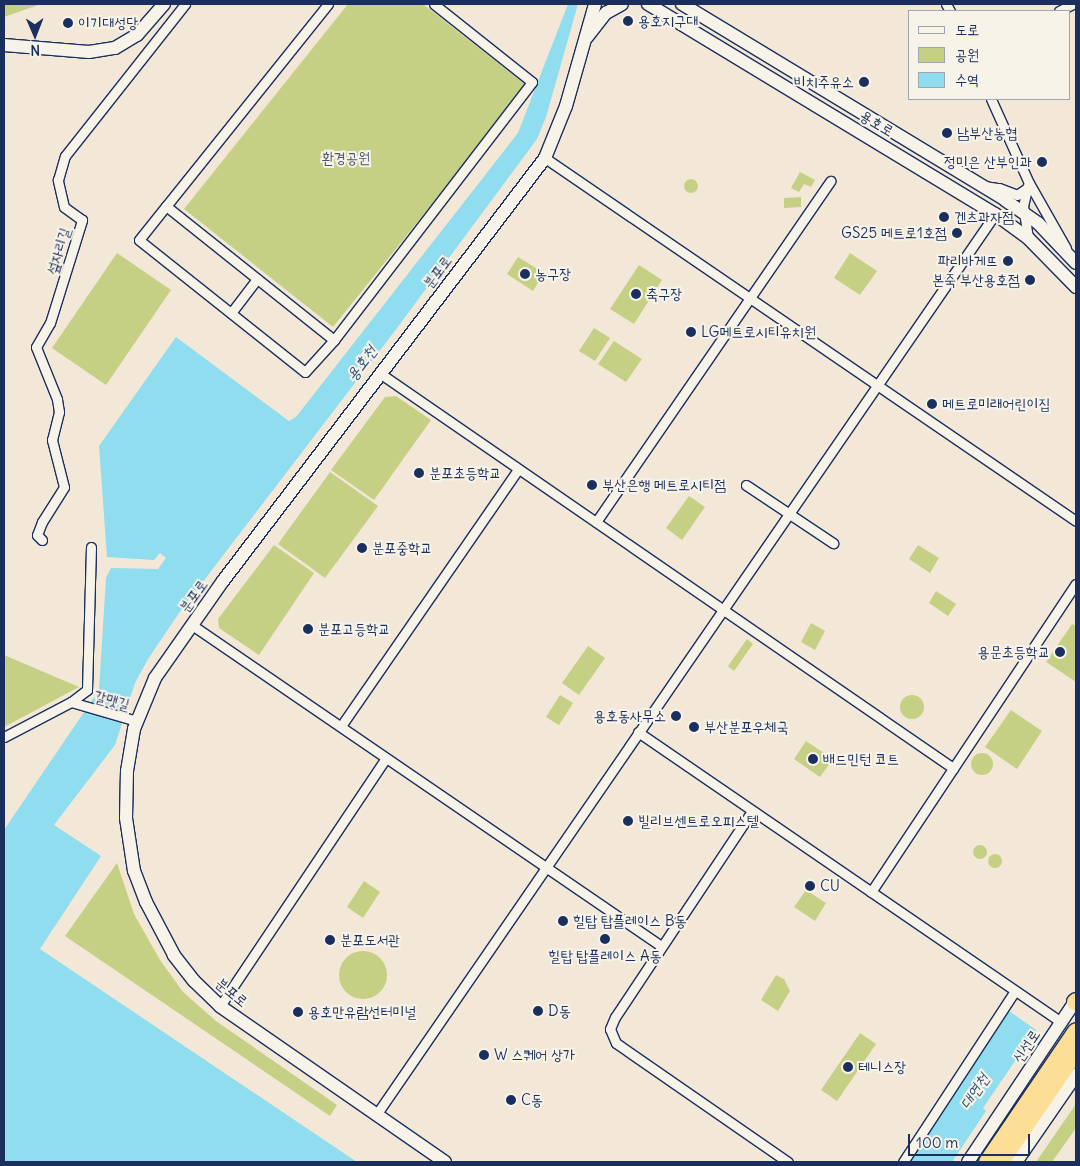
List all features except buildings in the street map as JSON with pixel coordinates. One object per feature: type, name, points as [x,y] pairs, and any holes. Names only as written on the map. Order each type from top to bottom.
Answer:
[{"type":"highway","points":[[987,1162],[1076,1031]]},
{"type":"highway","points":[[1001,1162],[1076,1052]]},
{"type":"main road","points":[[4,45],[89,52],[115,48],[137,35],[164,4]]},
{"type":"main road","name":"분포로","points":[[445,1162],[220,1006],[194,982],[174,955],[146,902],[134,871],[126,818],[127,771],[132,720],[155,678],[192,625],[545,158],[566,106],[595,4]]},
{"type":"main road","points":[[585,38],[606,13],[622,4]]},
{"type":"main road","name":"용호로","points":[[648,4],[995,214],[1028,238],[1076,287]]},
{"type":"main road","name":"용호로","points":[[682,4],[982,186],[1038,224],[1074,260]]},
{"type":"main road","points":[[663,12],[666,7],[693,17],[704,18]]},
{"type":"main road","name":"신선로","points":[[968,1162],[1076,1001]]},
{"type":"main road","points":[[1016,1162],[1076,1075]]},
{"type":"street","name":"섶자리길","points":[[42,540],[37,535],[42,522],[64,487],[52,440],[59,412],[57,399],[36,347],[50,323],[82,220],[64,207],[58,180],[65,156],[185,4]]},
{"type":"street","points":[[328,4],[139,240],[305,372],[334,340],[532,82],[434,4]]},
{"type":"street","points":[[1060,10],[1073,4]]},
{"type":"street","points":[[991,100],[1028,186],[1046,211],[1074,260]]},
{"type":"street","points":[[545,158],[1076,521]]},
{"type":"street","points":[[596,522],[751,299],[830,181]]},
{"type":"street","points":[[982,186],[999,188],[1017,195],[1028,186]]},
{"type":"street","points":[[1028,186],[1023,206],[1028,238]]},
{"type":"street","points":[[1024,214],[1030,205],[1038,205],[1046,211]]},
{"type":"street","points":[[166,206],[334,340]]},
{"type":"street","points":[[376,1115],[995,214]]},
{"type":"street","points":[[231,313],[257,279]]},
{"type":"street","points":[[382,374],[518,470],[953,768]]},
{"type":"street","points":[[341,726],[518,470]]},
{"type":"street","points":[[746,485],[833,543]]},
{"type":"street","points":[[4,737],[75,704],[87,690],[91,547]]},
{"type":"street","points":[[871,892],[1076,584]]},
{"type":"street","points":[[192,625],[662,946]]},
{"type":"street","name":"갈맷길","points":[[75,704],[132,720]]},
{"type":"street","points":[[638,732],[1061,1022]]},
{"type":"street","points":[[220,1006],[386,758]]},
{"type":"street","points":[[752,810],[611,1023],[611,1037],[616,1043],[788,1162]]},
{"type":"street","points":[[903,1162],[1016,991]]},
{"type":"green space","points":[[4,4],[41,4],[4,17]]},
{"type":"green space","name":"환경공원","points":[[348,4],[423,4],[527,86],[333,327],[184,209]]},
{"type":"green space","points":[[800,172],[815,180],[811,187],[804,184],[799,192],[791,188]]},
{"type":"green space","points":[[691,179],[696,181],[698,186],[696,191],[691,193],[686,191],[684,186],[686,181]]},
{"type":"green space","points":[[801,197],[801,207],[784,208],[784,198]]},
{"type":"green space","points":[[117,253],[171,290],[106,385],[52,348]]},
{"type":"green space","points":[[850,253],[877,271],[860,295],[834,278]]},
{"type":"green space","name":"농구장","points":[[518,257],[544,273],[533,291],[507,274]]},
{"type":"green space","name":"축구장","points":[[639,265],[662,280],[634,324],[610,309]]},
{"type":"green space","points":[[594,328],[610,338],[595,361],[579,351]]},
{"type":"green space","points":[[614,341],[642,359],[626,382],[598,364]]},
{"type":"green space","points":[[396,396],[431,420],[374,500],[331,470],[385,397]]},
{"type":"green space","points":[[330,472],[378,506],[325,578],[278,544]]},
{"type":"green space","points":[[689,496],[705,507],[682,540],[666,528]]},
{"type":"green space","points":[[274,545],[314,573],[259,655],[219,628],[218,619]]},
{"type":"green space","points":[[918,545],[939,558],[930,573],[909,559]]},
{"type":"green space","points":[[936,591],[956,604],[948,616],[929,603]]},
{"type":"green space","points":[[811,623],[825,631],[815,650],[801,642]]},
{"type":"green space","points":[[1072,624],[1076,626],[1076,682],[1046,662]]},
{"type":"green space","points":[[747,639],[753,644],[734,671],[728,666]]},
{"type":"green space","points":[[588,646],[605,658],[579,695],[562,683]]},
{"type":"green space","points":[[4,655],[79,687],[4,727]]},
{"type":"green space","points":[[560,695],[573,703],[559,725],[546,717]]},
{"type":"green space","points":[[912,695],[921,698],[924,707],[921,716],[912,719],[903,716],[900,707],[903,698]]},
{"type":"green space","points":[[1011,710],[1042,731],[1017,769],[985,747]]},
{"type":"green space","name":"배드민턴 코트","points":[[806,741],[833,759],[820,777],[794,759]]},
{"type":"green space","points":[[978,753],[986,753],[993,760],[993,768],[986,775],[978,775],[971,768],[971,760]]},
{"type":"green space","points":[[977,845],[983,845],[987,852],[983,859],[977,859],[973,855],[973,849]]},
{"type":"green space","points":[[992,854],[998,854],[1002,861],[998,868],[992,868],[988,864],[988,858]]},
{"type":"green space","points":[[117,863],[134,914],[160,960],[183,992],[216,1021],[337,1105],[330,1116],[65,936]]},
{"type":"green space","points":[[364,881],[380,892],[363,918],[347,907]]},
{"type":"green space","points":[[806,890],[826,903],[815,921],[794,907]]},
{"type":"green space","points":[[358,951],[368,951],[380,958],[387,970],[387,980],[380,992],[368,999],[358,999],[350,995],[343,988],[339,980],[339,970],[343,962],[350,955]]},
{"type":"green space","points":[[776,975],[784,979],[790,991],[778,1011],[761,1000]]},
{"type":"green space","name":"테니스장","points":[[860,1033],[876,1044],[837,1101],[821,1090]]},
{"type":"green space","points":[[1076,1104],[1076,1128],[1052,1162],[1036,1162]]},
{"type":"water","name":"용호천","points":[[568,4],[578,4],[546,117],[537,139],[397,328],[179,613],[148,659],[135,683],[115,745],[54,825],[101,856],[40,949],[357,1162],[4,1162],[4,830],[99,690],[106,578],[111,568],[158,569],[166,558],[160,553],[154,560],[107,557],[99,446],[176,337],[289,421],[296,417],[518,133]]},
{"type":"water","name":"대연천","points":[[1009,1011],[1036,1030],[983,1108],[986,1111],[952,1162],[907,1162]]},
{"type":"place","name":"용호지구대","points":[[628,21]]},
{"type":"place","name":"이기대성당","points":[[68,23]]},
{"type":"place","name":"비치주유소","points":[[864,82]]},
{"type":"place","name":"남부산농협","points":[[947,133]]},
{"type":"place","name":"정미은 산부인과","points":[[1042,162]]},
{"type":"place","name":"겐츠과자점","points":[[944,217]]},
{"type":"place","name":"GS25 메트로1호점","points":[[957,233]]},
{"type":"place","name":"파리바게뜨","points":[[1008,261]]},
{"type":"place","name":"농구장","points":[[525,274]]},
{"type":"place","name":"본죽 부산용호점","points":[[1030,280]]},
{"type":"place","name":"축구장","points":[[636,294]]},
{"type":"place","name":"LG메트로시티유치원","points":[[691,332]]},
{"type":"place","name":"메트로미래어린이집","points":[[932,404]]},
{"type":"place","name":"분포초등학교","points":[[419,473]]},
{"type":"place","name":"부산은행 메트로시티점","points":[[592,485]]},
{"type":"place","name":"분포중학교","points":[[362,548]]},
{"type":"place","name":"분포고등학교","points":[[308,629]]},
{"type":"place","name":"용문초등학교","points":[[1060,652]]},
{"type":"place","name":"용호동사무소","points":[[676,716]]},
{"type":"place","name":"부산분포우체국","points":[[694,727]]},
{"type":"place","name":"배드민턴 코트","points":[[813,759]]},
{"type":"place","name":"빌리브센트로오피스텔","points":[[628,821]]},
{"type":"place","name":"CU","points":[[810,886]]},
{"type":"place","name":"힐탑 탑플레이스 B동","points":[[563,921]]},
{"type":"place","name":"힐탑 탑플레이스 A동","points":[[605,939]]},
{"type":"place","name":"분포도서관","points":[[330,940]]},
{"type":"place","name":"D동","points":[[538,1011]]},
{"type":"place","name":"용호만유람선터미널","points":[[298,1012]]},
{"type":"place","name":"W 스퀘어 상가","points":[[484,1055]]},
{"type":"place","name":"테니스장","points":[[848,1067]]},
{"type":"place","name":"C동","points":[[511,1100]]}]
